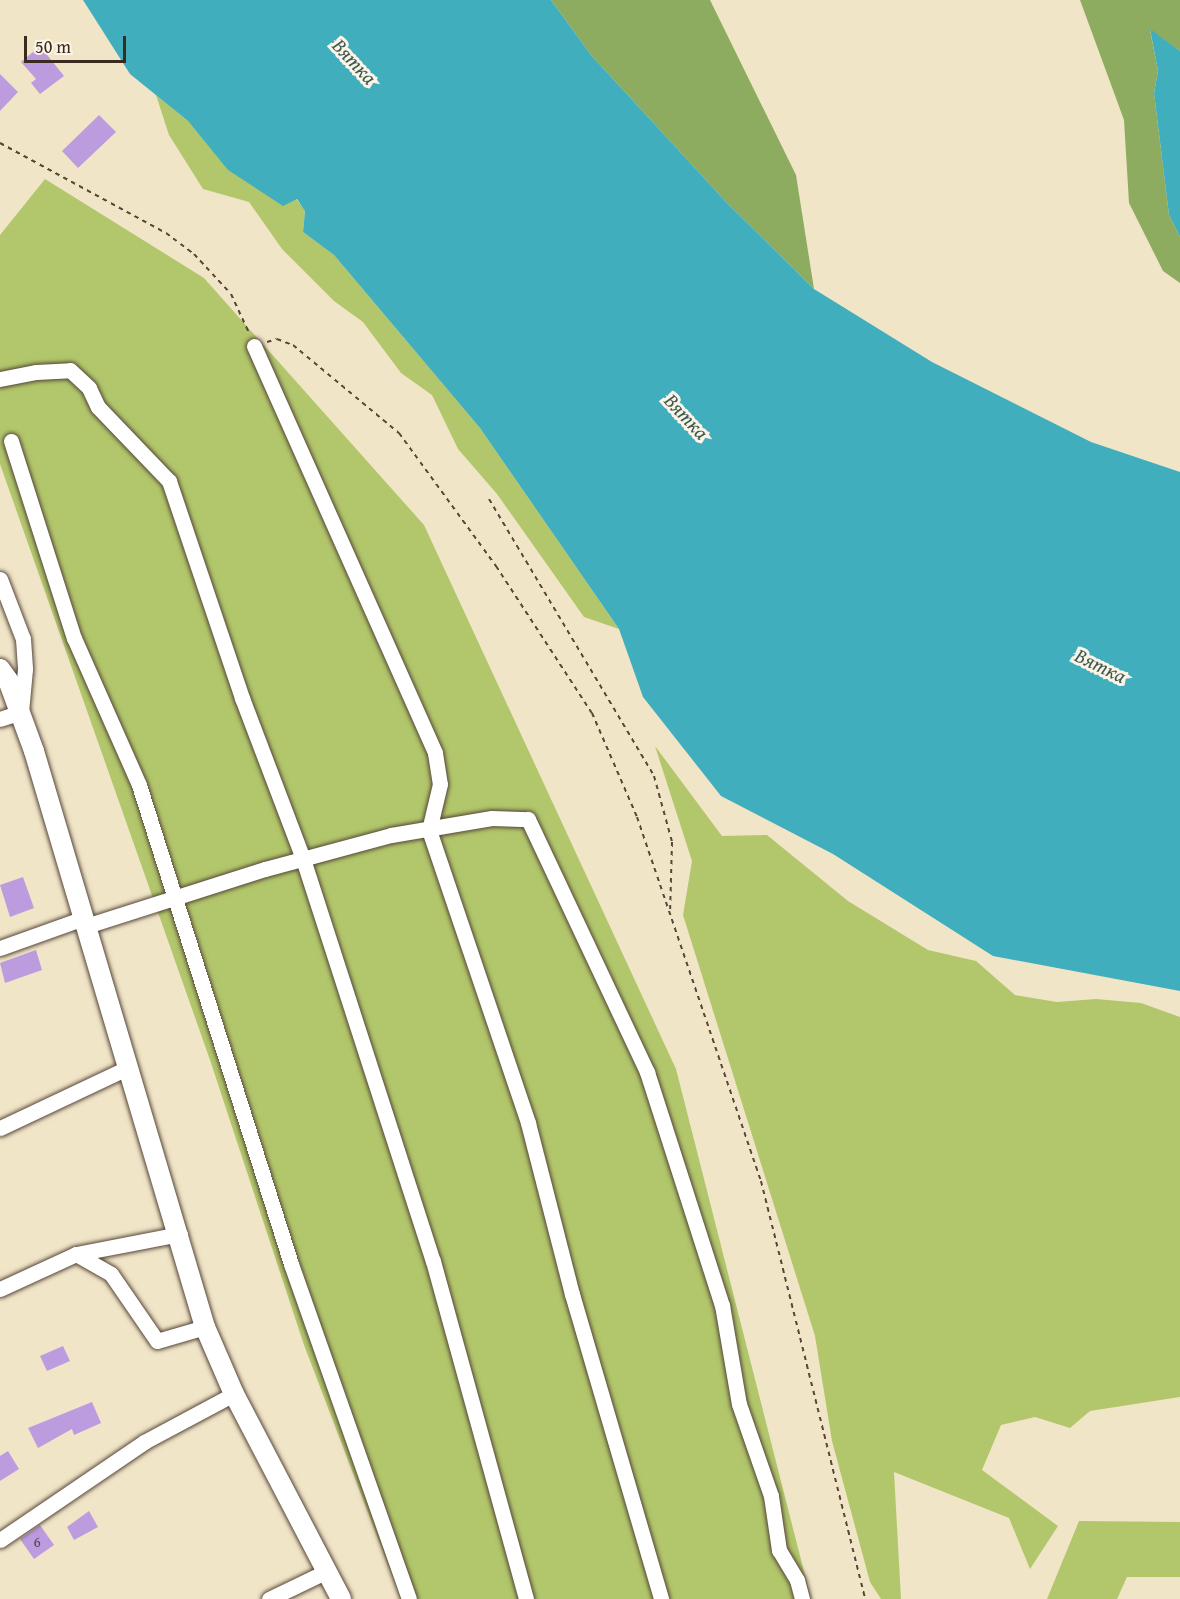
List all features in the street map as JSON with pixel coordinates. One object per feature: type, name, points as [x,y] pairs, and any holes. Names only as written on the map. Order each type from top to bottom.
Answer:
[{"type":"street","points":[[254,346],[435,753],[440,784],[429,830],[528,1123],[572,1294],[661,1599]]},
{"type":"street","points":[[0,379],[36,372],[70,370],[89,388],[98,407],[169,481],[242,698],[303,859],[433,1261],[526,1599]]},
{"type":"street","points":[[11,441],[74,638],[139,785],[291,1264],[409,1599]]},
{"type":"street","points":[[0,579],[23,639],[21,712]]},
{"type":"street","points":[[0,669],[21,712],[180,1234],[206,1327],[234,1394],[341,1599]]},
{"type":"street","points":[[0,719],[21,712]]},
{"type":"street","points":[[0,948],[303,859],[391,836],[492,818],[528,819],[646,1071],[722,1305],[739,1404],[771,1496],[779,1550],[797,1580],[802,1599]]},
{"type":"street","points":[[0,1128],[129,1067]]},
{"type":"street","points":[[0,1289],[76,1254],[180,1234]]},
{"type":"street","points":[[76,1254],[111,1274],[157,1341],[206,1327]]},
{"type":"street","points":[[0,1540],[144,1442],[234,1394]]},
{"type":"street","points":[[269,1599],[327,1571]]},
{"type":"path","points":[[0,143],[166,233],[194,254],[231,294],[254,346],[277,339],[293,345],[399,433],[496,566],[592,713],[638,816],[761,1181],[865,1599]]},
{"type":"path","points":[[489,499],[654,776],[672,842],[670,915]]},
{"type":"green space","points":[[551,0],[710,0],[796,175],[814,289],[727,203],[591,55]]},
{"type":"green space","points":[[1080,0],[1180,0],[1180,51],[1150,30],[1158,71],[1154,93],[1169,215],[1180,237],[1180,283],[1163,271],[1129,203],[1124,120]]},
{"type":"green space","points":[[156,95],[188,121],[229,170],[296,199],[305,210],[303,232],[334,255],[480,428],[619,629],[584,617],[497,494],[458,449],[432,395],[401,373],[363,322],[334,301],[282,249],[249,202],[203,189],[169,135]]},
{"type":"green space","points":[[45,179],[204,278],[424,525],[676,1069],[811,1599],[401,1599],[304,1345],[210,1060],[0,464],[0,235]]},
{"type":"green space","points":[[655,746],[722,836],[767,835],[848,901],[928,950],[976,961],[1015,995],[1057,1002],[1096,999],[1141,1003],[1180,1017],[1180,1397],[1090,1411],[1070,1428],[1035,1417],[1001,1425],[982,1470],[1058,1526],[1030,1569],[1009,1518],[894,1472],[901,1599],[881,1599],[870,1582],[832,1441],[815,1336],[683,915],[692,861]]},
{"type":"green space","points":[[1079,1521],[1180,1522],[1180,1577],[1127,1577],[1117,1599],[1047,1599]]},
{"type":"water","name":"Вятка","points":[[83,0],[551,0],[591,55],[727,203],[814,289],[932,362],[1091,442],[1180,472],[1180,991],[993,956],[833,854],[721,796],[643,697],[619,629],[480,428],[334,255],[303,232],[305,211],[297,199],[283,206],[228,170],[188,121],[130,74]]},
{"type":"water","points":[[1150,29],[1180,51],[1180,237],[1169,215],[1154,93],[1158,71]]},
{"type":"building","points":[[40,46],[64,76],[40,94],[31,83],[36,79],[21,62]]},
{"type":"building","points":[[0,74],[18,92],[0,111]]},
{"type":"building","points":[[99,115],[116,132],[78,168],[62,151]]},
{"type":"building","points":[[23,877],[34,908],[10,917],[0,885]]},
{"type":"building","points":[[36,950],[42,970],[5,983],[0,963]]},
{"type":"building","points":[[63,1346],[70,1361],[47,1371],[40,1356]]},
{"type":"building","points":[[92,1402],[101,1423],[74,1435],[72,1429],[38,1448],[28,1428]]},
{"type":"building","points":[[8,1451],[19,1469],[0,1481],[0,1456]]},
{"type":"building","points":[[89,1511],[98,1527],[74,1540],[67,1527]]},
{"type":"building","points":[[40,1525],[54,1545],[34,1559],[20,1539]]}]
